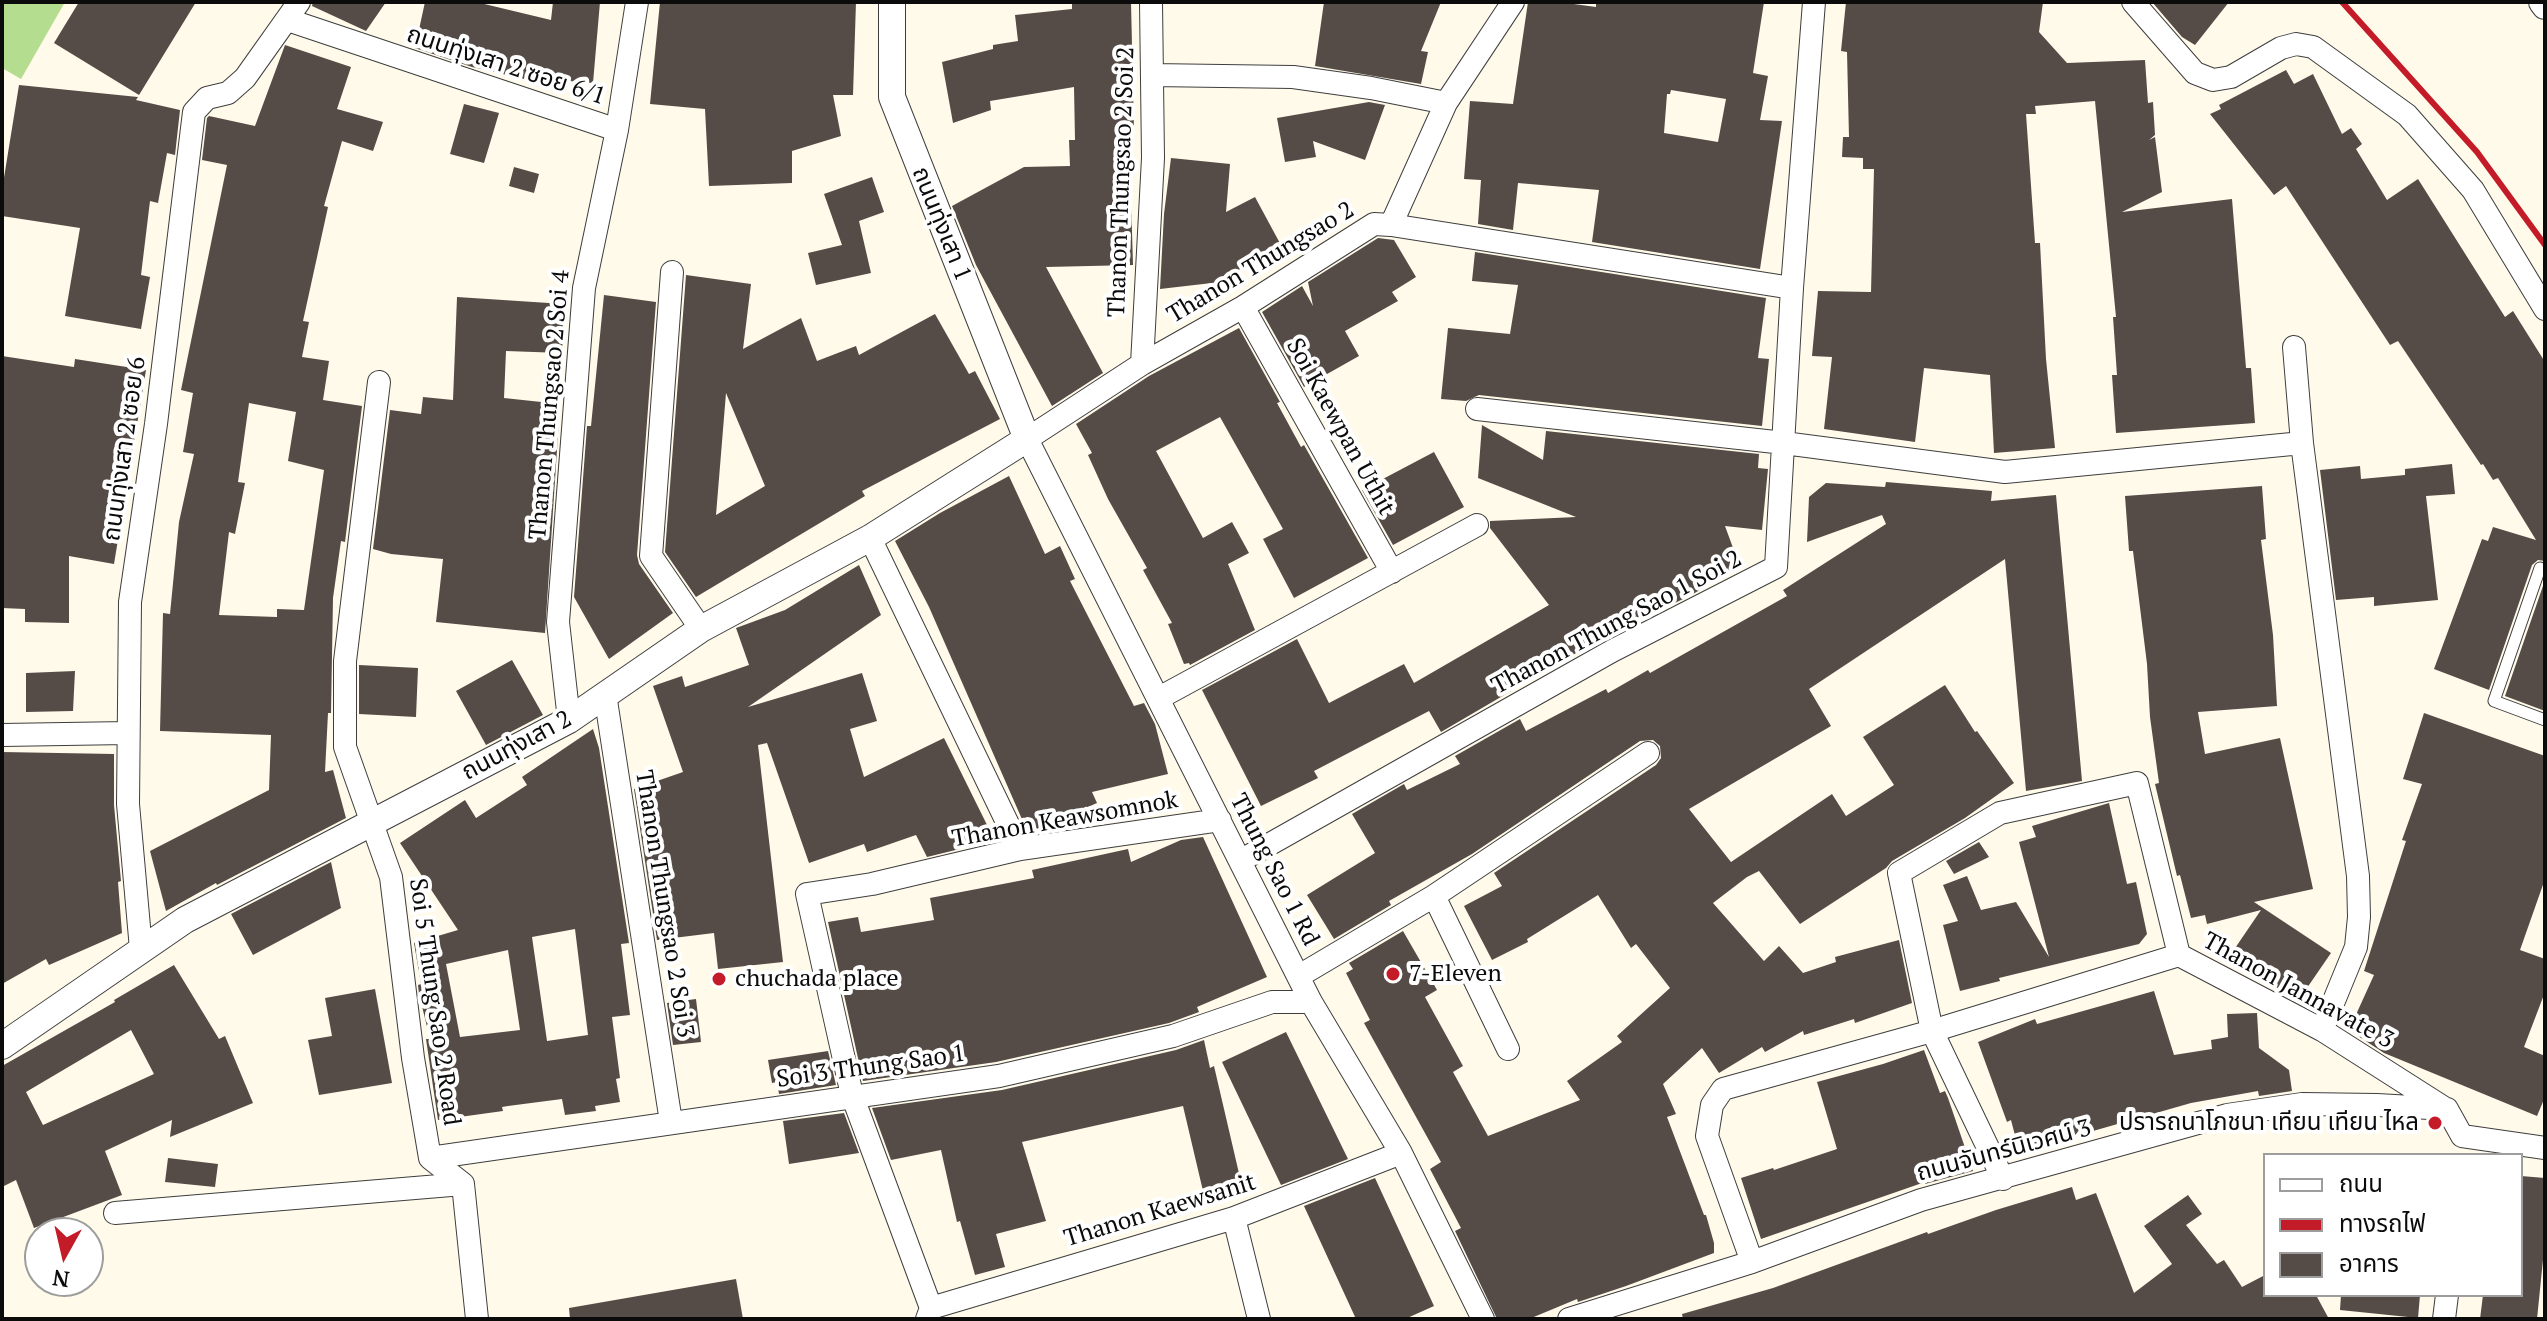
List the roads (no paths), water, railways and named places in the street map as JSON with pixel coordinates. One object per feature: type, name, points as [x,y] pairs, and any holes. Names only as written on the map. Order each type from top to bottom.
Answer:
[{"type":"street","name":"Thanon Thungsao 2 Soi 4","points":[[569,720],[558,622],[584,288],[617,130],[637,2]]},
{"type":"street","name":"ถนนทุ่งเสา 1","points":[[892,2],[892,97],[1027,439]]},
{"type":"street","name":"Thanon Thungsao 2 Soi 2","points":[[1142,364],[1153,158],[1151,2]]},
{"type":"street","name":"Thanon Thungsao 2","points":[[1027,439],[1142,364],[1243,307],[1374,224],[1391,225],[1446,103],[1513,2]]},
{"type":"street","name":"Thanon Thung Sao 1 Soi 2","points":[[1240,861],[1612,651],[1776,567],[1792,288],[1814,2]]},
{"type":"street","points":[[2133,2],[2195,73],[2213,80],[2231,77],[2281,48],[2296,44],[2313,47],[2407,115],[2473,190],[2545,309]]},
{"type":"street","name":"ถนนทุ่งเสา 2 ซอย 6/1","points":[[293,11],[617,130]]},
{"type":"street","name":"ถนนทุ่งเสา 2 ซอย 6","points":[[141,949],[128,804],[130,602],[156,424],[194,112],[207,98],[228,93],[245,78],[293,11]]},
{"type":"street","points":[[1152,75],[1293,77],[1446,103]]},
{"type":"street","points":[[1391,225],[1792,288]]},
{"type":"street","points":[[672,272],[651,556],[701,629]]},
{"type":"street","name":"Soi Kaewpan Uthit","points":[[1243,307],[1392,572]]},
{"type":"street","points":[[2294,347],[2302,443],[2358,876],[2356,947],[2322,1030]]},
{"type":"street","name":"Soi 5 Thung Sao 2 Road","points":[[379,382],[345,661],[345,747],[391,877],[413,1058],[430,1158],[463,1184]]},
{"type":"street","points":[[1477,409],[1784,443],[2005,472],[2302,443]]},
{"type":"street","name":"ถนนทุ่งเสา 2","points":[[2,1046],[185,920],[569,720],[701,629],[870,538],[1027,439]]},
{"type":"street","name":"Thung Sao 1 Rd","points":[[1027,439],[1311,1002],[1401,1153],[1483,1319]]},
{"type":"street","points":[[1159,698],[1477,525]]},
{"type":"street","points":[[870,538],[1020,849]]},
{"type":"street","name":"Thanon Thungsao 2 Soi 3","points":[[605,694],[671,1122]]},
{"type":"street","points":[[2,735],[127,733]]},
{"type":"street","points":[[1299,976],[1434,896],[1648,753]]},
{"type":"street","points":[[2003,1179],[1932,1031],[1899,873],[2000,813],[2137,783],[2179,955]]},
{"type":"street","name":"Thanon Keawsomnok","points":[[852,1095],[807,894],[872,884],[1020,849],[1220,820]]},
{"type":"street","points":[[1434,896],[1508,1049]]},
{"type":"street","name":"Thanon Jannavate 3","points":[[1752,1262],[1707,1136],[1712,1105],[1723,1089],[1932,1031],[2179,955],[2322,1030],[2447,1109]]},
{"type":"street","name":"Soi 3 Thung Sao 1","points":[[430,1158],[999,1076],[1173,1036],[1272,1002],[1311,1002]]},
{"type":"street","points":[[852,1095],[929,1314]]},
{"type":"street","name":"ถนนจันทร์นิเวศน์ 3","points":[[1569,1319],[1752,1262],[1921,1200],[2227,1115],[2302,1104],[2447,1109]]},
{"type":"street","points":[[2447,1109],[2461,1146],[2545,1148]]},
{"type":"street","name":"Thanon Kaewsanit","points":[[929,1314],[1234,1218],[1401,1153]]},
{"type":"street","points":[[115,1213],[463,1184],[477,1319]]},
{"type":"street","points":[[1234,1218],[1259,1319]]},
{"type":"street","points":[[2444,1319],[2447,1297]]},
{"type":"lane","points":[[2540,568],[2494,701],[2545,720]]},
{"type":"railway","points":[[2342,2],[2477,152],[2545,245]]},
{"type":"place","name":"7-Eleven","points":[[1393,974]]},
{"type":"place","name":"chuchada place","points":[[719,979]]},
{"type":"place","name":"ปรารถนาโภชนา เทียน เทียน ไหล","points":[[2435,1123]]}]
